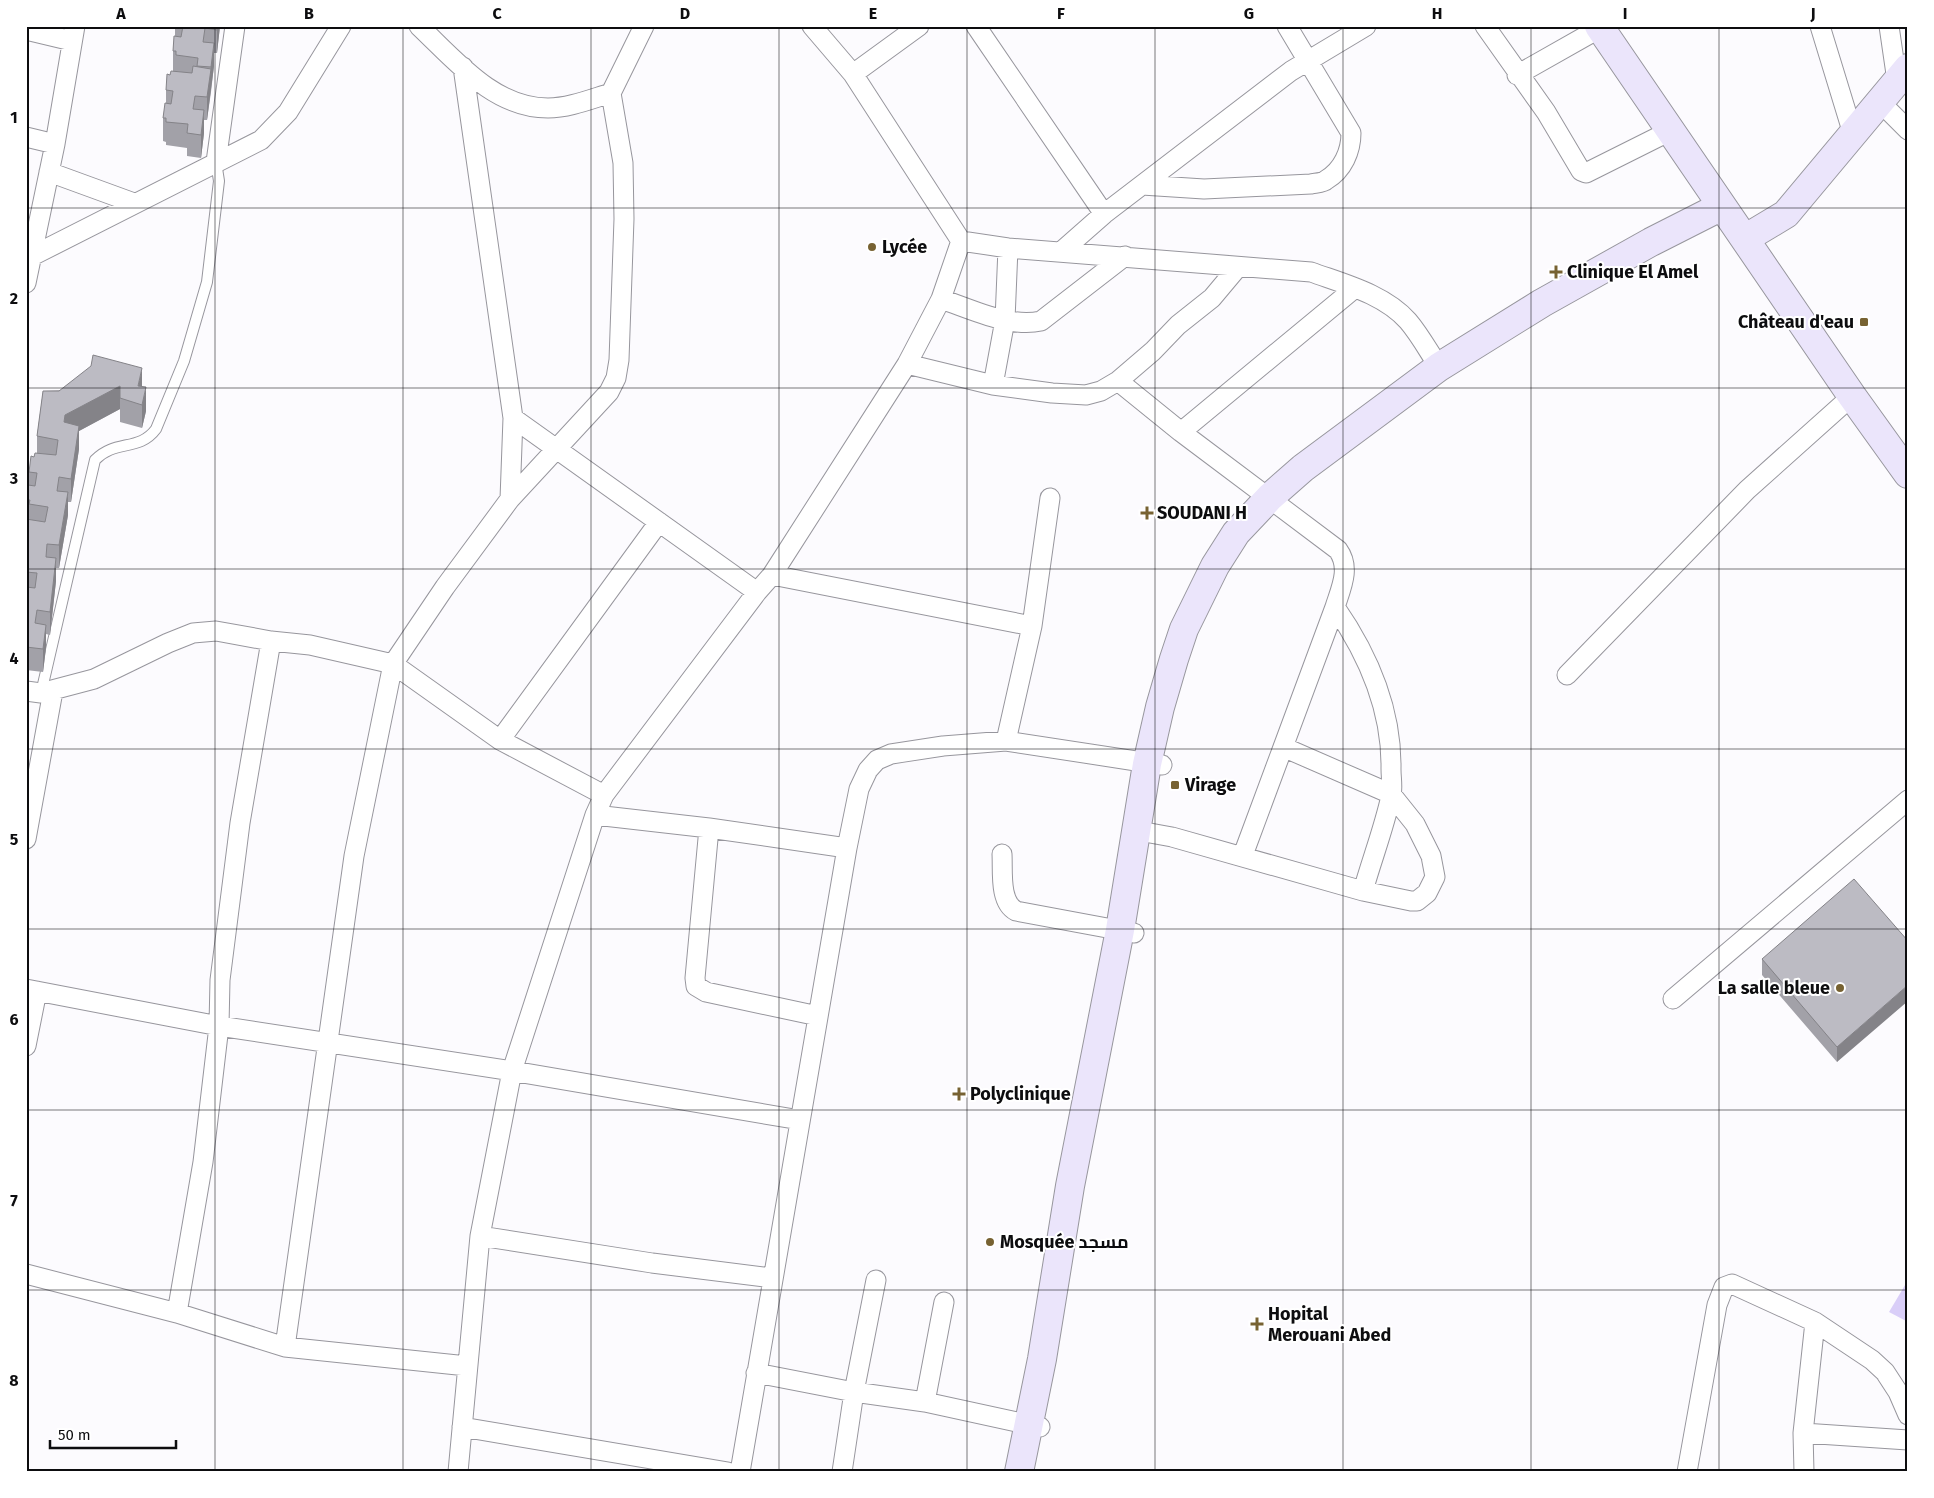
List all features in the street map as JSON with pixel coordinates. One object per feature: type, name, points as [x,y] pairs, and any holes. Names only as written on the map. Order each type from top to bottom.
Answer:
[{"type":"main road","points":[[1600,27],[1641,85],[1670,131],[1746,238],[1852,396],[1908,474]]},
{"type":"main road","points":[[1746,238],[1786,214],[1895,84]]},
{"type":"main road","points":[[1127,931],[1150,833],[1162,699],[1188,620],[1215,566],[1236,533],[1303,468],[1439,366],[1642,246],[1722,206]]},
{"type":"main road","points":[[1032,1472],[1034,1426],[1042,1359],[1127,931],[1155,764]]},
{"type":"main road","points":[[1019,1472],[1034,1426]]},
{"type":"street","points":[[216,162],[235,26]]},
{"type":"street","points":[[31,247],[134,203],[261,140],[288,112],[341,26]]},
{"type":"street","points":[[419,26],[490,90],[511,102],[526,106],[550,108],[612,93]]},
{"type":"street","points":[[285,1348],[354,856],[393,664],[445,587],[510,499],[610,392],[616,378],[619,360],[624,219],[623,163],[612,93],[644,26]]},
{"type":"street","points":[[812,26],[853,74],[961,241],[1008,248],[1311,272],[1355,288],[1390,307],[1408,321],[1439,366]]},
{"type":"street","points":[[853,74],[919,26]]},
{"type":"street","points":[[976,26],[1104,214]]},
{"type":"street","points":[[1142,185],[1204,189],[1311,184],[1326,180],[1346,159],[1351,147],[1351,133],[1287,26]]},
{"type":"street","points":[[1062,251],[1104,214],[1291,71],[1366,26]]},
{"type":"street","points":[[1485,26],[1546,112],[1574,161],[1584,173],[1670,131]]},
{"type":"street","points":[[1820,26],[1853,134]]},
{"type":"street","points":[[1889,26],[1895,84],[1908,130]]},
{"type":"street","points":[[1518,75],[1600,27]]},
{"type":"street","points":[[26,30],[74,33],[55,144],[31,247],[26,282]]},
{"type":"street","points":[[463,67],[513,418],[510,499]]},
{"type":"street","points":[[26,137],[55,144]]},
{"type":"street","points":[[49,172],[134,203]]},
{"type":"street","points":[[458,1472],[480,1236],[512,1071],[595,815],[604,795],[757,592],[772,575],[907,364],[941,299],[961,241]]},
{"type":"street","points":[[993,385],[1005,320],[1008,248]]},
{"type":"street","points":[[941,299],[1005,320],[1030,324],[1041,321],[1125,256]]},
{"type":"street","points":[[907,364],[993,385],[1086,396],[1101,391],[1118,380],[1212,298],[1238,267]]},
{"type":"street","points":[[1181,432],[1355,288]]},
{"type":"street","points":[[1118,380],[1264,505],[1338,550],[1343,557],[1344,576],[1336,607],[1243,855]]},
{"type":"street","points":[[1567,675],[1747,490],[1852,396]]},
{"type":"street","points":[[513,418],[757,592]]},
{"type":"street","points":[[1006,741],[1032,626],[1050,498]]},
{"type":"street","points":[[500,740],[659,522]]},
{"type":"street","points":[[772,575],[1032,626]]},
{"type":"street","points":[[1336,607],[1357,638],[1375,679],[1388,720],[1391,794],[1364,891]]},
{"type":"street","points":[[26,839],[40,692],[94,679],[168,643],[193,634],[216,631],[271,641],[310,645],[393,664],[500,740],[604,795]]},
{"type":"street","points":[[177,1313],[203,1162],[219,1026],[220,980],[227,913],[240,823],[271,641]]},
{"type":"street","points":[[740,1472],[847,848],[859,789],[868,770],[877,760],[891,754],[943,746],[1006,741],[1155,764]]},
{"type":"street","points":[[1150,833],[1243,855],[1364,891],[1417,901],[1427,893],[1435,877],[1431,856],[1419,832],[1391,794],[1283,746]]},
{"type":"street","points":[[1673,999],[1908,800]]},
{"type":"street","points":[[595,815],[708,828],[847,848]]},
{"type":"street","points":[[708,828],[695,978],[696,986],[706,992],[818,1016]]},
{"type":"street","points":[[1002,854],[1004,886],[1007,903],[1010,908],[1016,911],[1127,931]]},
{"type":"street","points":[[26,1046],[32,990],[219,1026],[512,1071],[800,1120]]},
{"type":"street","points":[[480,1236],[652,1263],[772,1278]]},
{"type":"street","points":[[26,1274],[177,1313],[285,1348],[467,1366]]},
{"type":"street","points":[[842,1472],[854,1392],[876,1280]]},
{"type":"street","points":[[1687,1472],[1717,1305],[1724,1287],[1732,1284],[1739,1285],[1815,1322],[1872,1360],[1885,1372],[1898,1392],[1908,1415]]},
{"type":"street","points":[[925,1402],[944,1302]]},
{"type":"street","points":[[1804,1472],[1803,1433],[1815,1322]]},
{"type":"street","points":[[756,1373],[854,1392],[925,1402],[1034,1426]]},
{"type":"street","points":[[462,1427],[728,1472]]},
{"type":"street","points":[[1803,1433],[1908,1440]]},
{"type":"lane","points":[[40,692],[95,460],[102,452],[118,446],[137,444],[149,438],[156,429],[184,362],[207,282],[220,181],[216,162]]},
{"type":"shaded area","points":[[1908,1280],[1908,1322],[1889,1312]]},
{"type":"building","points":[[183,26],[217,26],[217,30],[205,28],[203,42],[214,43],[211,67],[197,66],[198,58],[176,55],[176,51],[173,51],[174,36],[181,37]]},
{"type":"building","points":[[193,66],[211,69],[207,97],[195,96],[193,109],[204,110],[201,135],[187,133],[188,124],[166,122],[166,118],[163,118],[165,103],[171,104],[173,91],[166,90],[167,74],[170,75],[171,71],[192,73]]},
{"type":"building","points":[[93,355],[142,368],[138,386],[146,387],[142,405],[120,398],[120,386],[65,415],[64,422],[79,426],[71,479],[59,477],[57,491],[68,492],[59,545],[47,544],[46,557],[56,558],[50,612],[37,610],[35,623],[46,625],[43,649],[26,647],[26,587],[35,588],[37,573],[26,572],[26,519],[45,522],[48,507],[29,504],[30,500],[27,500],[28,485],[35,486],[37,473],[29,472],[31,456],[34,457],[35,453],[56,455],[58,440],[37,436],[43,391],[59,391],[91,366]]},
{"type":"building","name":"La salle bleue","points":[[1854,879],[1908,941],[1908,985],[1837,1047],[1762,959]]},
{"type":"place","name":"Lycée","points":[[872,247]]},
{"type":"place","name":"Clinique El Amel","points":[[1556,272]]},
{"type":"place","name":"Château d'eau","points":[[1864,322]]},
{"type":"place","name":"SOUDANI H","points":[[1147,513]]},
{"type":"place","name":"Virage","points":[[1175,785]]},
{"type":"place","name":"La salle bleue","points":[[1840,988]]},
{"type":"place","name":"Polyclinique","points":[[959,1094]]},
{"type":"place","name":"Mosquée مسجد","points":[[990,1242]]},
{"type":"place","name":"Hopital Merouani Abed","points":[[1257,1324]]}]
